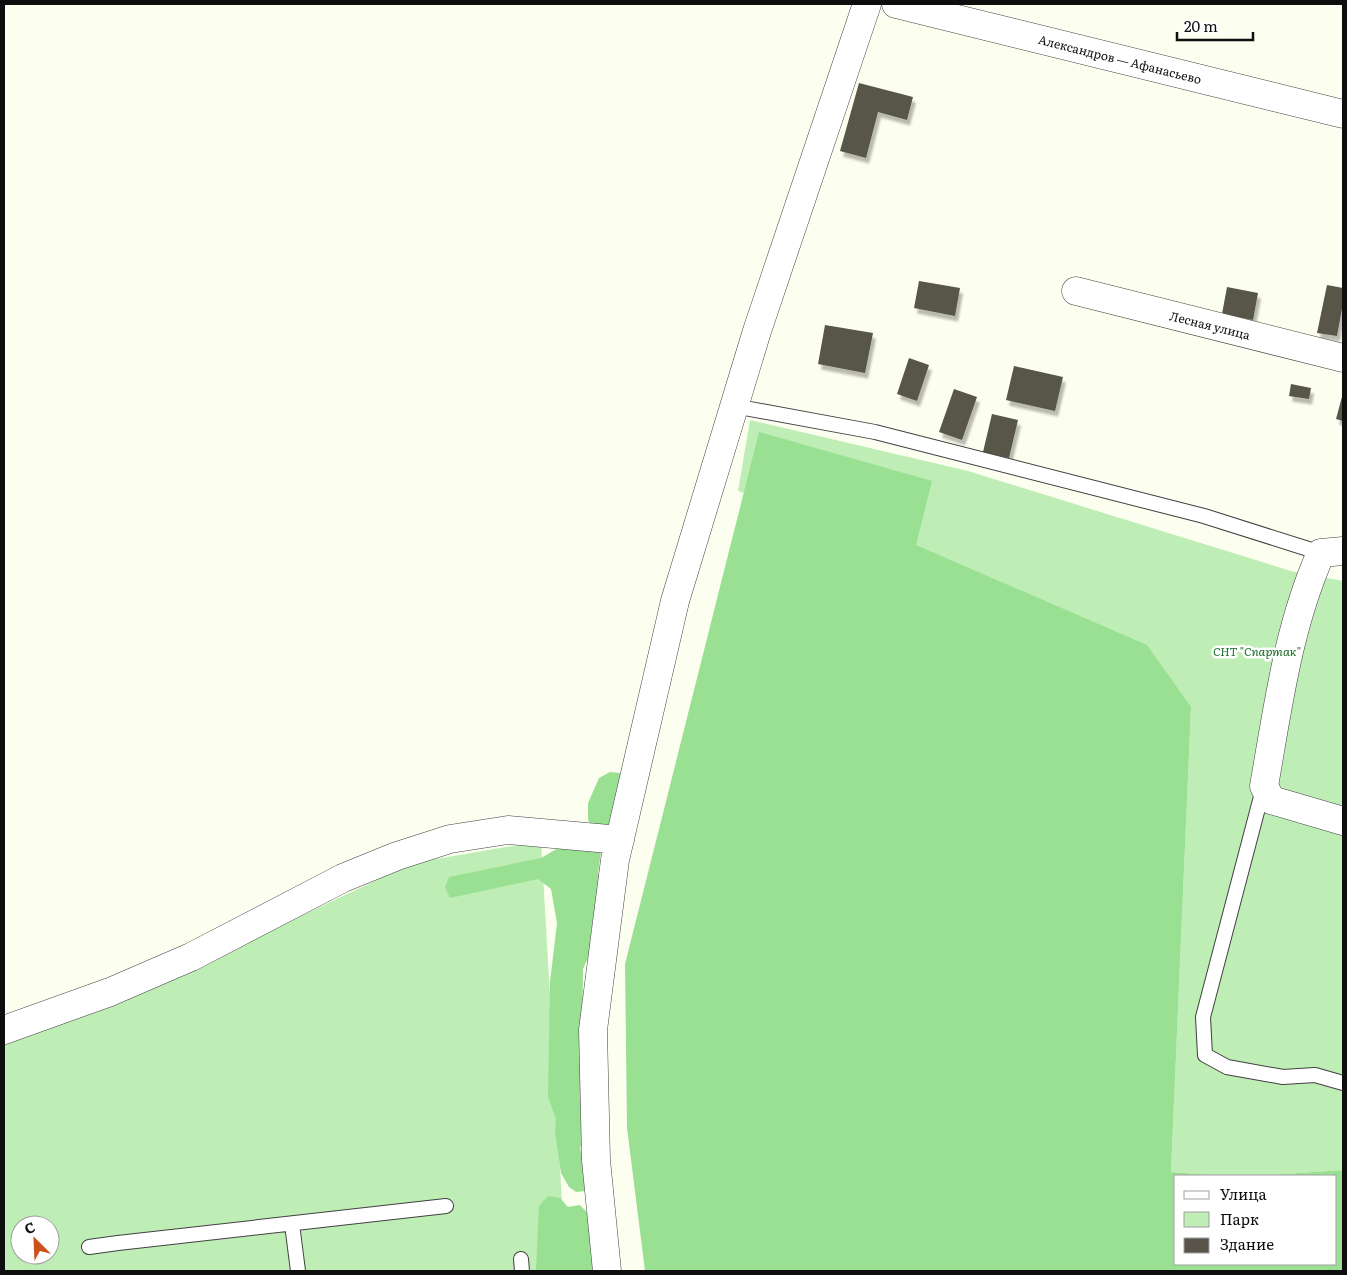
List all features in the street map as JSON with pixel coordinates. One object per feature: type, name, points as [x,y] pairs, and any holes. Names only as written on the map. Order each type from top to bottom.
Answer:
[{"type":"street","points":[[607,1271],[596,1160],[593,1030],[615,860],[675,601],[757,331],[867,4]]},
{"type":"street","name":"Александров — Афанасьево","points":[[896,4],[1343,114]]},
{"type":"street","name":"Лесная улица","points":[[1076,291],[1343,358]]},
{"type":"street","points":[[1332,552],[1309,581],[1288,652],[1264,786],[1272,800],[1343,821]]},
{"type":"street","points":[[4,1030],[110,992],[192,957],[343,878],[397,856],[450,839],[508,830],[620,840]]},
{"type":"lane","points":[[734,406],[874,432],[1204,516],[1332,552]]},
{"type":"lane","points":[[1264,786],[1203,1017],[1205,1055],[1227,1066],[1283,1077],[1315,1075],[1343,1083]]},
{"type":"lane","points":[[89,1247],[446,1206]]},
{"type":"lane","points":[[292,1224],[298,1271]]},
{"type":"green space","name":"СНТ \"Спартак\"","points":[[750,420],[968,471],[1291,571],[1343,581],[1343,1170],[1271,1175],[1212,1175],[1171,1172],[1191,707],[915,545],[738,491]]},
{"type":"green space","points":[[759,432],[932,481],[916,545],[1147,645],[1191,707],[1171,1172],[1212,1175],[1174,1175],[1174,1265],[1337,1265],[1337,1175],[1271,1175],[1343,1170],[1343,1271],[645,1271],[627,1128],[625,964]]},
{"type":"green space","points":[[610,772],[620,773],[624,783],[616,822],[597,832],[588,820],[588,803],[599,778]]},
{"type":"green space","points":[[541,841],[566,1271],[4,1271],[4,1031],[195,966],[413,863]]},
{"type":"green space","points":[[565,844],[592,844],[601,852],[598,873],[601,886],[595,903],[598,916],[591,930],[593,946],[583,969],[582,1067],[590,1131],[580,1148],[584,1165],[586,1191],[576,1192],[569,1187],[561,1173],[555,1132],[556,1119],[548,1097],[550,982],[557,923],[551,889],[538,879],[450,898],[445,887],[449,877],[541,858]]},
{"type":"green space","points":[[548,1196],[560,1198],[568,1207],[580,1205],[591,1217],[593,1271],[536,1271],[539,1206]]},
{"type":"building","points":[[859,83],[913,97],[907,120],[878,112],[866,158],[840,151]]},
{"type":"building","points":[[919,281],[960,288],[955,316],[914,308]]},
{"type":"building","points":[[1327,285],[1343,288],[1343,303],[1337,336],[1317,333]]},
{"type":"building","points":[[1227,287],[1258,293],[1253,320],[1222,314]]},
{"type":"building","points":[[825,325],[873,333],[865,373],[818,364]]},
{"type":"building","points":[[909,358],[929,365],[917,401],[897,394]]},
{"type":"building","points":[[1014,366],[1063,377],[1055,411],[1006,400]]},
{"type":"building","points":[[1291,384],[1311,388],[1309,399],[1289,396]]},
{"type":"building","points":[[954,389],[977,397],[962,440],[939,432]]},
{"type":"building","points":[[1343,393],[1343,421],[1336,419]]},
{"type":"building","points":[[992,414],[1018,420],[1009,458],[983,452]]}]
